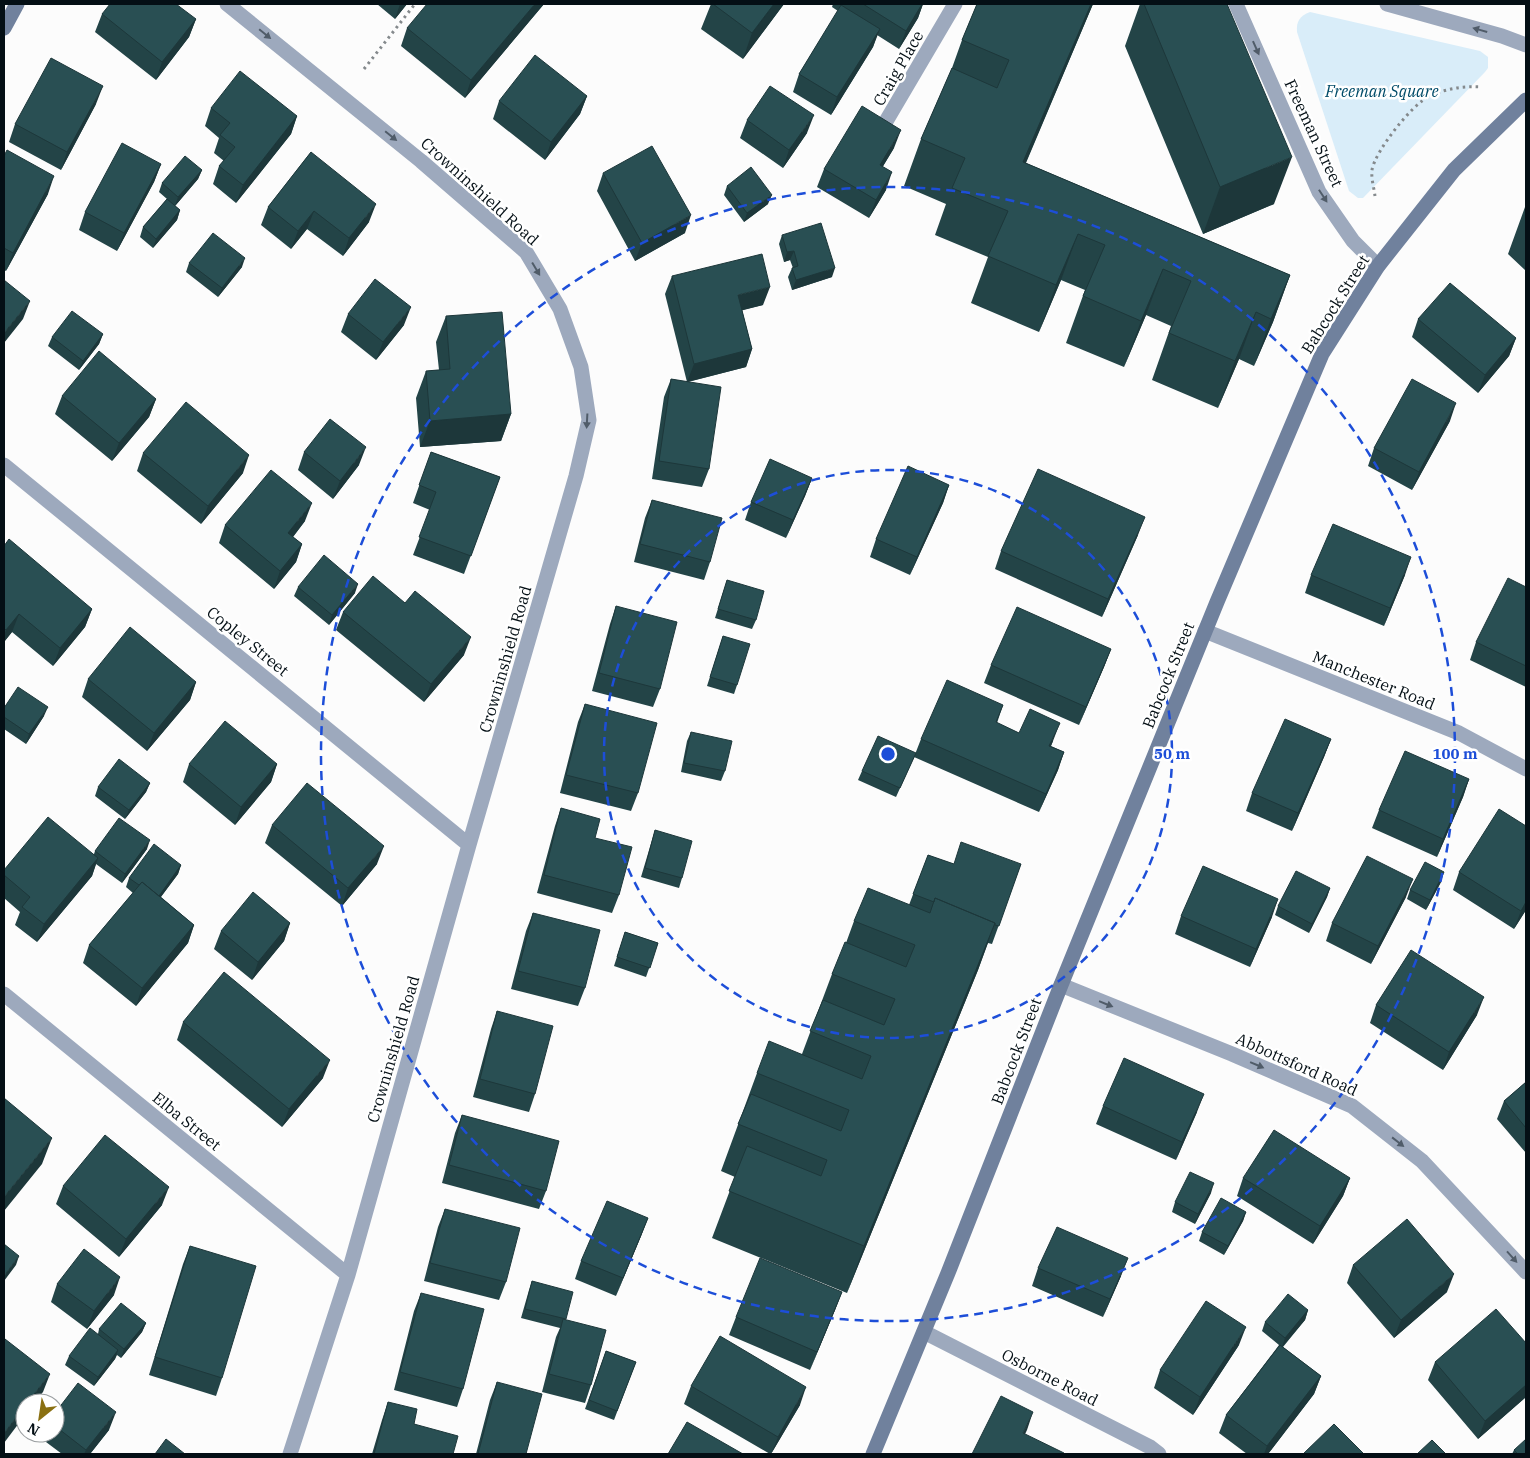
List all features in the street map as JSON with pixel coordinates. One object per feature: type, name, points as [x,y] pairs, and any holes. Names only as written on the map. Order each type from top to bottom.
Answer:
[{"type":"street","points":[[4,28],[17,4]]},
{"type":"street","name":"Crowninshield Road","points":[[227,4],[422,161],[526,252],[560,309],[580,367],[589,420],[576,476],[469,844],[348,1275],[290,1454]]},
{"type":"street","name":"Craig Place","points":[[885,123],[956,4]]},
{"type":"street","name":"Freeman Street","points":[[1236,4],[1319,192],[1353,241],[1378,266]]},
{"type":"street","points":[[1387,4],[1502,36],[1526,45]]},
{"type":"street","name":"Babcock Street","points":[[873,1454],[924,1332],[1061,985],[1205,631],[1322,354],[1378,266],[1454,170],[1526,100]]},
{"type":"street","name":"Copley Street","points":[[4,465],[469,844]]},
{"type":"street","name":"Manchester Road","points":[[1205,631],[1459,733],[1526,769]]},
{"type":"street","name":"Abbottsford Road","points":[[1061,985],[1232,1054],[1352,1106],[1422,1160],[1526,1272]]},
{"type":"street","name":"Elba Street","points":[[4,994],[348,1275]]},
{"type":"street","name":"Osborne Road","points":[[924,1332],[1150,1447],[1159,1454]]},
{"type":"path","points":[[364,69],[415,4]]},
{"type":"path","points":[[1374,196],[1372,170],[1380,149],[1406,116],[1428,96],[1461,86],[1482,87]]},
{"type":"green space","name":"Freeman Square","points":[[1310,12],[1480,51],[1488,57],[1488,68],[1485,72],[1363,198],[1358,198],[1349,191],[1297,32],[1299,19]]},
{"type":"building","points":[[110,4],[176,4],[196,19],[162,62],[102,14]]},
{"type":"building","points":[[427,4],[535,4],[471,80],[407,28]]},
{"type":"building","points":[[713,4],[774,4],[752,33]]},
{"type":"building","points":[[863,4],[922,4],[906,31]]},
{"type":"building","points":[[977,4],[1091,4],[1023,162],[1290,275],[1271,319],[1256,312],[1235,361],[1169,333],[1191,281],[1163,269],[1141,321],[1083,296],[1105,245],[1078,234],[1056,285],[988,256],[1008,211],[952,188],[965,158],[921,139],[952,68],[997,88],[1009,60],[962,40]]},
{"type":"building","points":[[1144,4],[1227,4],[1292,157],[1220,187]]},
{"type":"building","points":[[841,5],[880,29],[837,97],[799,74]]},
{"type":"building","points":[[535,55],[587,96],[551,142],[499,101]]},
{"type":"building","points":[[51,58],[103,86],[67,152],[15,124]]},
{"type":"building","points":[[240,71],[297,116],[243,185],[219,166],[235,147],[220,135],[230,123],[211,108]]},
{"type":"building","points":[[770,86],[814,115],[789,150],[747,120]]},
{"type":"building","points":[[862,106],[901,130],[880,165],[892,172],[876,200],[824,169]]},
{"type":"building","points":[[122,143],[161,164],[124,233],[85,212]]},
{"type":"building","points":[[652,146],[691,215],[642,243],[603,173]]},
{"type":"building","points":[[7,150],[54,176],[13,253],[4,248],[4,156]]},
{"type":"building","points":[[311,152],[376,204],[349,238],[314,211],[298,231],[268,207]]},
{"type":"building","points":[[185,156],[202,170],[178,197],[162,183]]},
{"type":"building","points":[[751,167],[772,195],[747,213],[727,186]]},
{"type":"building","points":[[167,199],[180,210],[156,239],[143,227]]},
{"type":"building","points":[[821,223],[835,268],[796,280],[792,268],[798,266],[794,251],[787,252],[782,235]]},
{"type":"building","points":[[213,233],[245,258],[222,288],[189,263]]},
{"type":"building","points":[[762,254],[770,287],[738,295],[752,349],[694,364],[672,276]]},
{"type":"building","points":[[375,279],[411,307],[383,342],[348,314]]},
{"type":"building","points":[[4,280],[30,301],[4,333]]},
{"type":"building","points":[[1450,283],[1516,338],[1485,375],[1418,319]]},
{"type":"building","points":[[72,311],[103,334],[83,361],[52,337]]},
{"type":"building","points":[[502,312],[511,414],[430,421],[426,371],[450,369],[446,316]]},
{"type":"building","points":[[99,351],[156,399],[119,443],[62,396]]},
{"type":"building","points":[[671,379],[721,387],[709,469],[659,461]]},
{"type":"building","points":[[1412,379],[1456,403],[1419,472],[1374,448]]},
{"type":"building","points":[[186,402],[249,455],[208,506],[143,453]]},
{"type":"building","points":[[330,419],[366,447],[340,481],[304,452]]},
{"type":"building","points":[[431,452],[500,477],[471,556],[419,537],[436,492],[419,485]]},
{"type":"building","points":[[770,459],[812,478],[793,520],[751,502]]},
{"type":"building","points":[[908,466],[949,485],[917,557],[876,539]]},
{"type":"building","points":[[1038,469],[1145,517],[1108,599],[1001,551]]},
{"type":"building","points":[[271,470],[312,503],[288,533],[302,544],[280,571],[225,525]]},
{"type":"building","points":[[652,500],[722,518],[710,562],[640,544]]},
{"type":"building","points":[[1333,524],[1411,557],[1390,608],[1311,575]]},
{"type":"building","points":[[9,539],[92,609],[60,648],[19,614],[6,630],[4,628],[4,546]]},
{"type":"building","points":[[324,555],[358,584],[332,615],[298,587]]},
{"type":"building","points":[[373,576],[405,603],[415,591],[471,637],[431,684],[343,612]]},
{"type":"building","points":[[1508,578],[1526,587],[1526,666],[1476,642]]},
{"type":"building","points":[[727,580],[764,591],[756,620],[718,609]]},
{"type":"building","points":[[616,606],[677,622],[660,689],[599,673]]},
{"type":"building","points":[[1017,607],[1111,649],[1086,707],[991,665]]},
{"type":"building","points":[[130,627],[196,682],[154,733],[88,679]]},
{"type":"building","points":[[723,636],[750,644],[737,685],[710,677]]},
{"type":"building","points":[[947,680],[1003,705],[996,722],[1019,733],[1030,709],[1060,723],[1049,746],[1064,752],[1046,794],[921,739]]},
{"type":"building","points":[[18,687],[48,707],[29,734],[4,717],[4,708]]},
{"type":"building","points":[[585,704],[657,723],[638,793],[566,775]]},
{"type":"building","points":[[1285,719],[1331,739],[1298,813],[1252,793]]},
{"type":"building","points":[[225,721],[277,764],[241,807],[189,764]]},
{"type":"building","points":[[691,732],[732,741],[725,771],[684,763]]},
{"type":"building","points":[[878,736],[916,753],[900,788],[862,771]]},
{"type":"building","points":[[1405,751],[1469,779],[1443,839],[1379,810]]},
{"type":"building","points":[[119,759],[150,783],[129,810],[98,787]]},
{"type":"building","points":[[307,783],[384,846],[348,888],[272,825]]},
{"type":"building","points":[[561,808],[600,819],[595,838],[632,847],[619,895],[544,875]]},
{"type":"building","points":[[1499,809],[1526,826],[1526,902],[1521,911],[1459,872]]},
{"type":"building","points":[[48,817],[98,858],[44,924],[22,907],[30,897],[4,875],[4,870]]},
{"type":"building","points":[[119,818],[150,840],[125,874],[95,851]]},
{"type":"building","points":[[655,830],[692,841],[682,878],[645,868]]},
{"type":"building","points":[[961,842],[1021,864],[999,926],[935,898],[934,902],[913,894],[928,855],[954,864]]},
{"type":"building","points":[[154,844],[181,865],[159,896],[142,882],[139,885],[129,878]]},
{"type":"building","points":[[1367,856],[1413,879],[1378,946],[1332,923]]},
{"type":"building","points":[[1425,862],[1444,872],[1430,900],[1410,890]]},
{"type":"building","points":[[1203,866],[1278,899],[1256,949],[1181,916]]},
{"type":"building","points":[[1296,871],[1330,888],[1312,924],[1278,906]]},
{"type":"building","points":[[142,882],[194,925],[142,988],[89,945]]},
{"type":"building","points":[[868,888],[930,913],[935,898],[995,923],[864,1246],[729,1191],[747,1146],[821,1176],[827,1160],[738,1124],[751,1094],[841,1131],[849,1110],[757,1073],[769,1041],[862,1079],[871,1056],[810,1031],[823,1000],[884,1025],[895,999],[832,974],[845,942],[906,967],[915,945],[854,921]]},
{"type":"building","points":[[253,892],[290,923],[258,962],[221,931]]},
{"type":"building","points":[[533,913],[600,930],[585,988],[518,971]]},
{"type":"building","points":[[625,932],[658,943],[650,968],[617,957]]},
{"type":"building","points":[[1411,950],[1484,997],[1449,1052],[1376,1005]]},
{"type":"building","points":[[224,972],[330,1060],[289,1109],[183,1022]]},
{"type":"building","points":[[497,1011],[553,1026],[535,1094],[480,1079]]},
{"type":"building","points":[[1124,1058],[1204,1094],[1182,1142],[1103,1106]]},
{"type":"building","points":[[1526,1082],[1526,1128],[1504,1101]]},
{"type":"building","points":[[4,1098],[52,1138],[4,1197]]},
{"type":"building","points":[[462,1115],[559,1141],[546,1191],[449,1165]]},
{"type":"building","points":[[1274,1130],[1350,1178],[1320,1226],[1243,1178]]},
{"type":"building","points":[[105,1135],[169,1187],[126,1239],[63,1186]]},
{"type":"building","points":[[1190,1172],[1214,1183],[1198,1214],[1175,1202]]},
{"type":"building","points":[[1221,1198],[1246,1212],[1228,1246],[1202,1232]]},
{"type":"building","points":[[607,1201],[648,1218],[623,1278],[581,1261]]},
{"type":"building","points":[[445,1209],[520,1228],[506,1282],[430,1263]]},
{"type":"building","points":[[1407,1219],[1454,1274],[1401,1320],[1353,1265]]},
{"type":"building","points":[[1057,1227],[1128,1258],[1110,1299],[1038,1268]]},
{"type":"building","points":[[4,1244],[19,1256],[4,1276]]},
{"type":"building","points":[[190,1246],[256,1266],[222,1378],[155,1357]]},
{"type":"building","points":[[84,1249],[120,1277],[94,1311],[57,1284]]},
{"type":"building","points":[[760,1258],[842,1292],[817,1352],[736,1317]]},
{"type":"building","points":[[532,1281],[573,1292],[566,1319],[525,1309]]},
{"type":"building","points":[[421,1293],[484,1309],[463,1389],[400,1372]]},
{"type":"building","points":[[1288,1294],[1308,1310],[1285,1338],[1265,1322]]},
{"type":"building","points":[[1206,1301],[1246,1327],[1200,1397],[1160,1370]]},
{"type":"building","points":[[121,1303],[146,1323],[124,1349],[99,1329]]},
{"type":"building","points":[[1496,1309],[1526,1343],[1526,1385],[1485,1421],[1435,1362]]},
{"type":"building","points":[[563,1319],[606,1330],[591,1385],[549,1374]]},
{"type":"building","points":[[90,1328],[118,1350],[98,1377],[69,1356]]},
{"type":"building","points":[[720,1336],[806,1387],[778,1437],[691,1386]]},
{"type":"building","points":[[5,1339],[50,1374],[35,1393],[15,1393],[15,1419],[5,1432],[4,1431]]},
{"type":"building","points":[[1280,1345],[1321,1376],[1267,1446],[1226,1415]]},
{"type":"building","points":[[606,1351],[636,1362],[617,1411],[589,1400]]},
{"type":"building","points":[[497,1382],[542,1394],[526,1454],[478,1454]]},
{"type":"building","points":[[78,1383],[116,1412],[86,1450],[65,1434],[65,1400]]},
{"type":"building","points":[[1001,1396],[1033,1412],[1023,1433],[1064,1453],[972,1454]]},
{"type":"building","points":[[388,1402],[417,1409],[414,1424],[458,1436],[453,1454],[374,1454]]},
{"type":"building","points":[[687,1422],[743,1454],[668,1454]]},
{"type":"building","points":[[1334,1424],[1364,1454],[1303,1454]]},
{"type":"building","points":[[166,1439],[185,1454],[155,1454]]},
{"type":"building","points":[[1526,1439],[1526,1454],[1518,1454],[1514,1450]]},
{"type":"building","points":[[1432,1440],[1446,1454],[1417,1454]]}]
